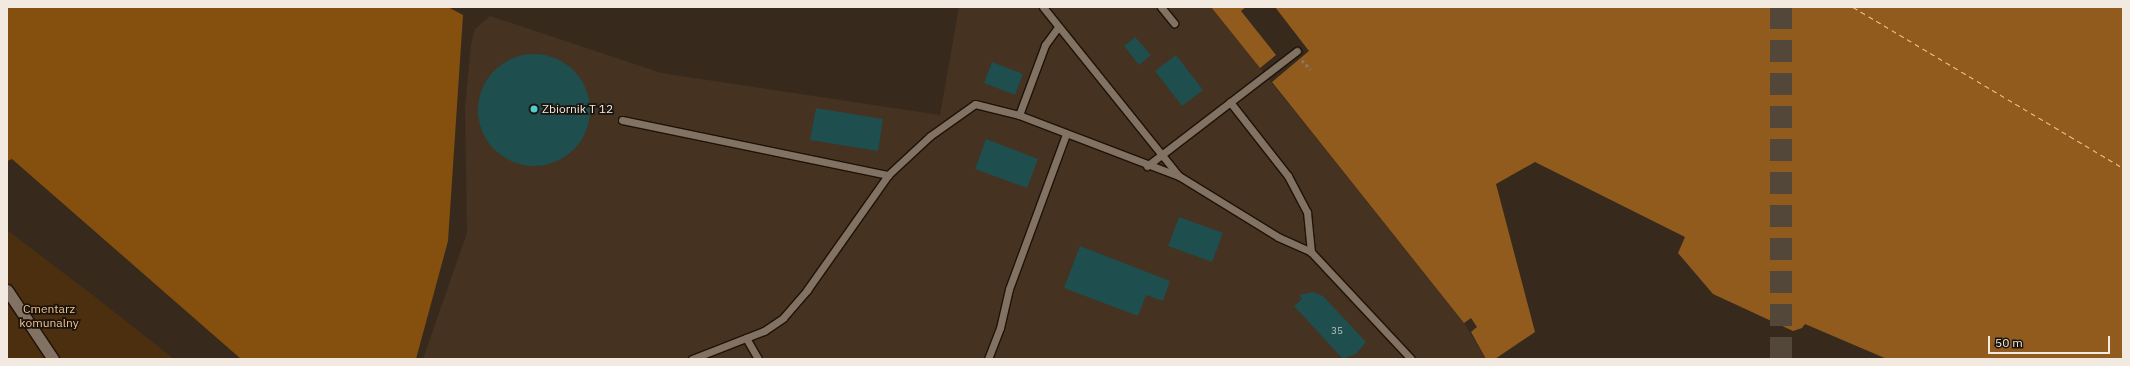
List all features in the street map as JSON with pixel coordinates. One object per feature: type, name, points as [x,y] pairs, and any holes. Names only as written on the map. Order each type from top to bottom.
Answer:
[{"type":"street","points":[[7,290],[53,359]]},
{"type":"lane","points":[[1043,7],[1163,154],[1179,176]]},
{"type":"lane","points":[[1161,7],[1174,23]]},
{"type":"lane","points":[[1019,115],[1045,45],[1058,27]]},
{"type":"lane","points":[[1147,166],[1297,51]]},
{"type":"lane","points":[[1230,102],[1288,176],[1307,212],[1311,252]]},
{"type":"lane","points":[[692,359],[764,331],[784,318],[807,290],[888,175],[930,136],[975,104],[1019,115],[1147,166],[1179,176],[1278,237],[1311,252],[1411,359]]},
{"type":"lane","points":[[622,120],[805,160],[888,175]]},
{"type":"lane","points":[[988,359],[1000,328],[1009,289],[1066,134]]},
{"type":"lane","points":[[746,338],[758,359]]},
{"type":"path","points":[[1301,58],[1311,70]]},
{"type":"shaded area","points":[[7,7],[448,7],[463,15],[448,241],[416,359],[241,359],[12,159],[7,161]]},
{"type":"shaded area","points":[[959,7],[1211,7],[1464,323],[1486,359],[423,359],[467,233],[465,107],[471,45],[475,29],[490,16],[661,73],[940,115]]},
{"type":"shaded area","points":[[1211,7],[1246,7],[1241,11],[1276,55],[1260,68]]},
{"type":"shaded area","points":[[1275,7],[2123,7],[2123,359],[1887,359],[1805,324],[1802,328],[1793,331],[1713,294],[1678,253],[1685,237],[1535,162],[1496,184],[1535,332],[1495,359],[1486,359],[1471,332],[1477,327],[1471,318],[1464,323],[1272,82],[1309,51]]},
{"type":"green space","name":"Cmentarz komunalny","points":[[7,230],[90,293],[174,359],[7,359]]},
{"type":"building","points":[[1135,37],[1151,55],[1139,65],[1124,46]]},
{"type":"building","name":"Zbiornik T 12","points":[[534,54],[555,58],[574,70],[586,89],[590,110],[586,131],[574,150],[555,162],[534,166],[513,162],[494,150],[482,131],[478,110],[482,89],[494,70],[513,58]]},
{"type":"building","points":[[1176,55],[1203,90],[1182,106],[1155,71]]},
{"type":"building","points":[[992,62],[1023,74],[1015,95],[984,83]]},
{"type":"building","points":[[816,108],[883,119],[878,151],[810,140]]},
{"type":"building","points":[[986,139],[1038,159],[1027,188],[975,169]]},
{"type":"building","points":[[1179,217],[1223,233],[1212,262],[1168,246]]},
{"type":"building","points":[[1080,246],[1170,281],[1163,301],[1146,295],[1138,316],[1064,288]]},
{"type":"building","points":[[1313,292],[1323,296],[1366,342],[1356,354],[1343,359],[1294,306],[1302,299],[1299,295]]},
{"type":"ferry route","points":[[1853,7],[2123,168]]},
{"type":"tunnel","points":[[1781,7],[1781,359]]},
{"type":"place","name":"Zbiornik T 12","points":[[534,109]]}]
